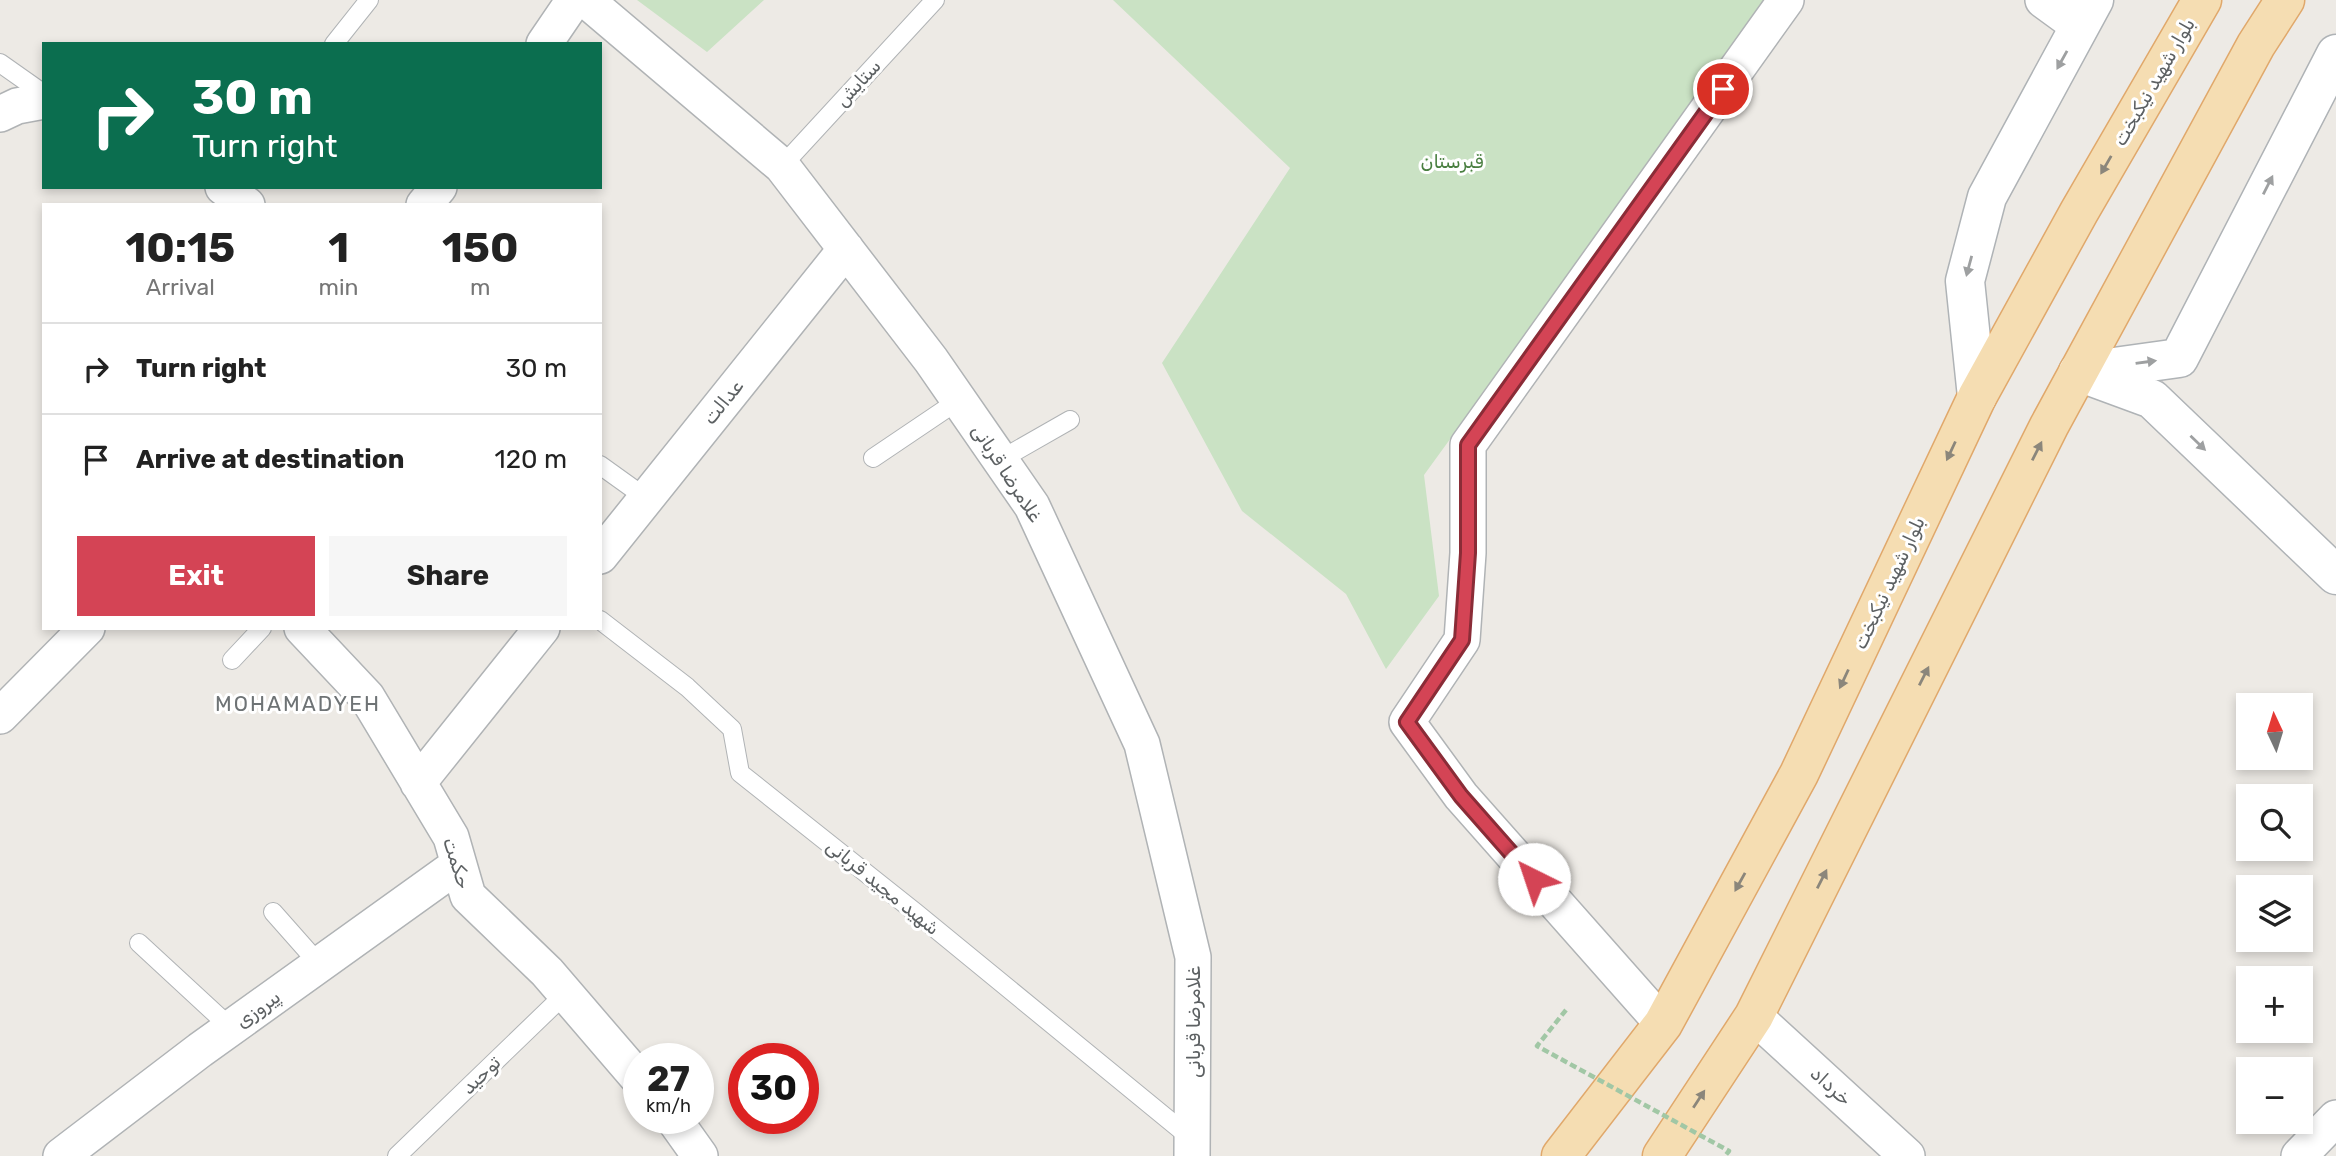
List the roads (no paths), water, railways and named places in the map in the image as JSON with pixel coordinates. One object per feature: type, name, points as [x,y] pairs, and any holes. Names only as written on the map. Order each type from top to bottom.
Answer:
[{"type":"main road","name":"بلوار شهید نیکبخت","points":[[1561,1156],[1662,1024],[1799,774],[1977,397],[2079,212],[2202,0]]},
{"type":"main road","points":[[1662,1156],[1754,1016],[2078,372],[2256,46],[2286,0]]},
{"type":"street","points":[[545,42],[574,0]]},
{"type":"street","name":"غلامرضا قربانی","points":[[586,0],[782,166],[959,400],[1032,506],[1142,744],[1193,957],[1192,1147]]},
{"type":"street","points":[[1662,1024],[1461,796],[1407,722],[1462,640],[1468,553],[1468,445],[1786,0]]},
{"type":"street","points":[[1977,397],[1965,281],[1987,197],[2087,13],[2043,0]]},
{"type":"street","points":[[2078,372],[2179,358],[2336,54]]},
{"type":"street","points":[[0,114],[17,106],[42,101]]},
{"type":"street","points":[[226,189],[244,203]]},
{"type":"street","points":[[426,203],[437,189]]},
{"type":"street","name":"عدالت","points":[[602,553],[846,249]]},
{"type":"street","points":[[2078,372],[2152,400],[2336,575]]},
{"type":"street","points":[[0,716],[85,630]]},
{"type":"street","name":"حکمت","points":[[304,630],[367,696],[450,837],[468,896],[547,972],[623,1061]]},
{"type":"street","points":[[418,783],[540,630]]},
{"type":"street","name":"پیروزی","points":[[61,1156],[231,1028],[458,864]]},
{"type":"street","name":"خرداد","points":[[1754,1016],[1907,1156]]},
{"type":"street","points":[[2299,1156],[2336,1118]]},
{"type":"street","points":[[684,1134],[700,1156]]},
{"type":"lane","points":[[336,42],[369,0]]},
{"type":"lane","name":"ستایش","points":[[782,166],[935,0]]},
{"type":"lane","points":[[0,63],[42,93]]},
{"type":"lane","points":[[873,458],[959,400]]},
{"type":"lane","points":[[1000,460],[1070,420]]},
{"type":"lane","points":[[602,466],[646,498]]},
{"type":"lane","name":"شهید مجید قربانی","points":[[602,623],[687,687],[732,729],[740,773],[915,912],[1192,1147]]},
{"type":"lane","points":[[232,660],[260,630]]},
{"type":"lane","points":[[273,912],[319,964]]},
{"type":"lane","points":[[139,943],[231,1028]]},
{"type":"lane","name":"توحید","points":[[397,1156],[565,994]]},
{"type":"district","name":"MOHAMADYEH","points":[[298,703]]},
{"type":"park label","name":"قبرستان","points":[[1452,161]]}]
